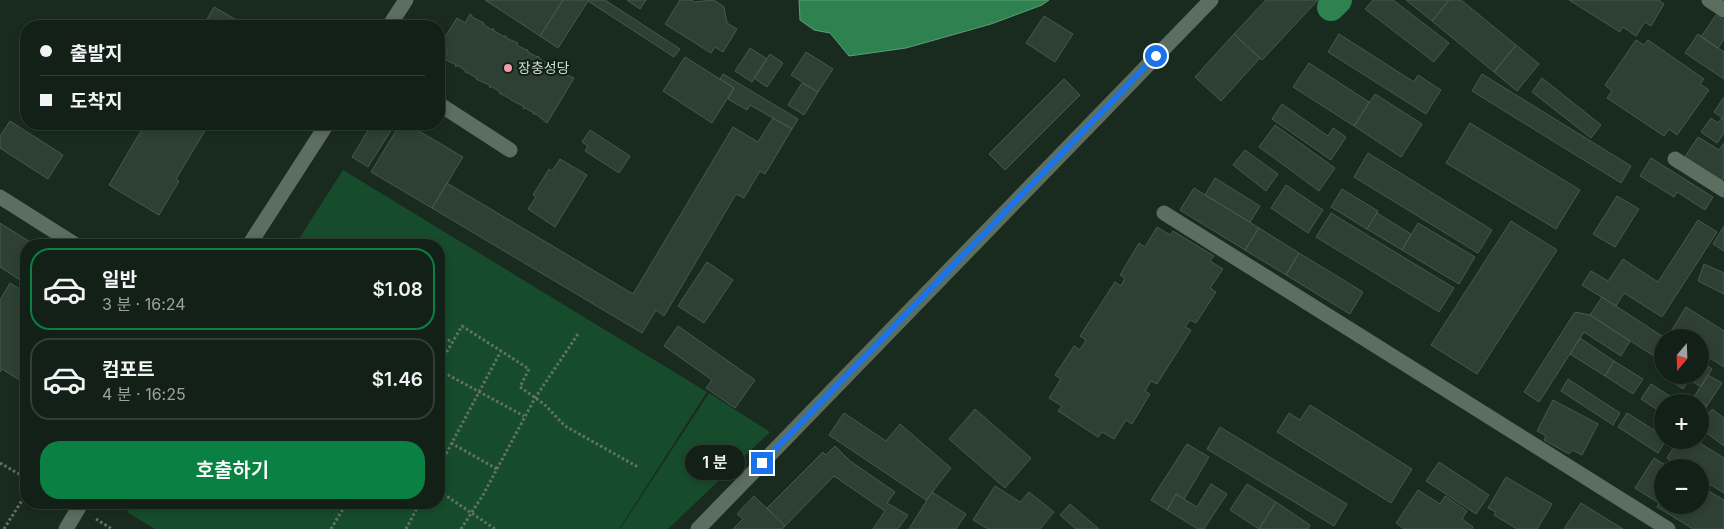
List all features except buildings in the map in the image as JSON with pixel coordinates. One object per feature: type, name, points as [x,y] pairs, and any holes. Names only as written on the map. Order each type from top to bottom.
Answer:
[{"type":"street","points":[[393,20],[406,0]]},
{"type":"street","points":[[698,529],[1211,0]]},
{"type":"street","points":[[1709,0],[1724,10]]},
{"type":"street","points":[[445,108],[510,150]]},
{"type":"street","points":[[253,239],[322,130]]},
{"type":"street","points":[[1675,159],[1724,190]]},
{"type":"street","points":[[0,197],[66,239]]},
{"type":"street","points":[[1164,212],[1668,529]]},
{"type":"street","points":[[66,529],[78,509]]},
{"type":"path","points":[[445,354],[462,326],[529,369],[520,387],[544,404],[565,426],[638,467]]},
{"type":"path","points":[[462,529],[497,469],[524,416],[578,334]]},
{"type":"path","points":[[445,338],[452,342]]},
{"type":"path","points":[[445,456],[501,351]]},
{"type":"path","points":[[445,373],[524,416]]},
{"type":"path","points":[[451,444],[497,469]]},
{"type":"path","points":[[0,463],[20,475]]},
{"type":"path","points":[[445,495],[495,529]]},
{"type":"path","points":[[4,529],[20,504]]},
{"type":"path","points":[[331,529],[343,509]]},
{"type":"path","points":[[406,529],[416,509]]},
{"type":"shaded area","points":[[799,0],[1049,0],[1042,5],[991,24],[906,48],[849,56],[830,33],[814,30],[800,20]]},
{"type":"shaded area","points":[[343,170],[707,392],[619,529],[155,529],[127,512],[129,509],[445,509],[445,239],[299,239]]},
{"type":"shaded area","points":[[709,393],[770,432],[668,529],[620,529]]},
{"type":"waterway","points":[[1331,7],[1338,0]]},
{"type":"place","name":"장충성당","points":[[508,68]]},
{"type":"route","points":[[762,463],[1156,56]]}]
